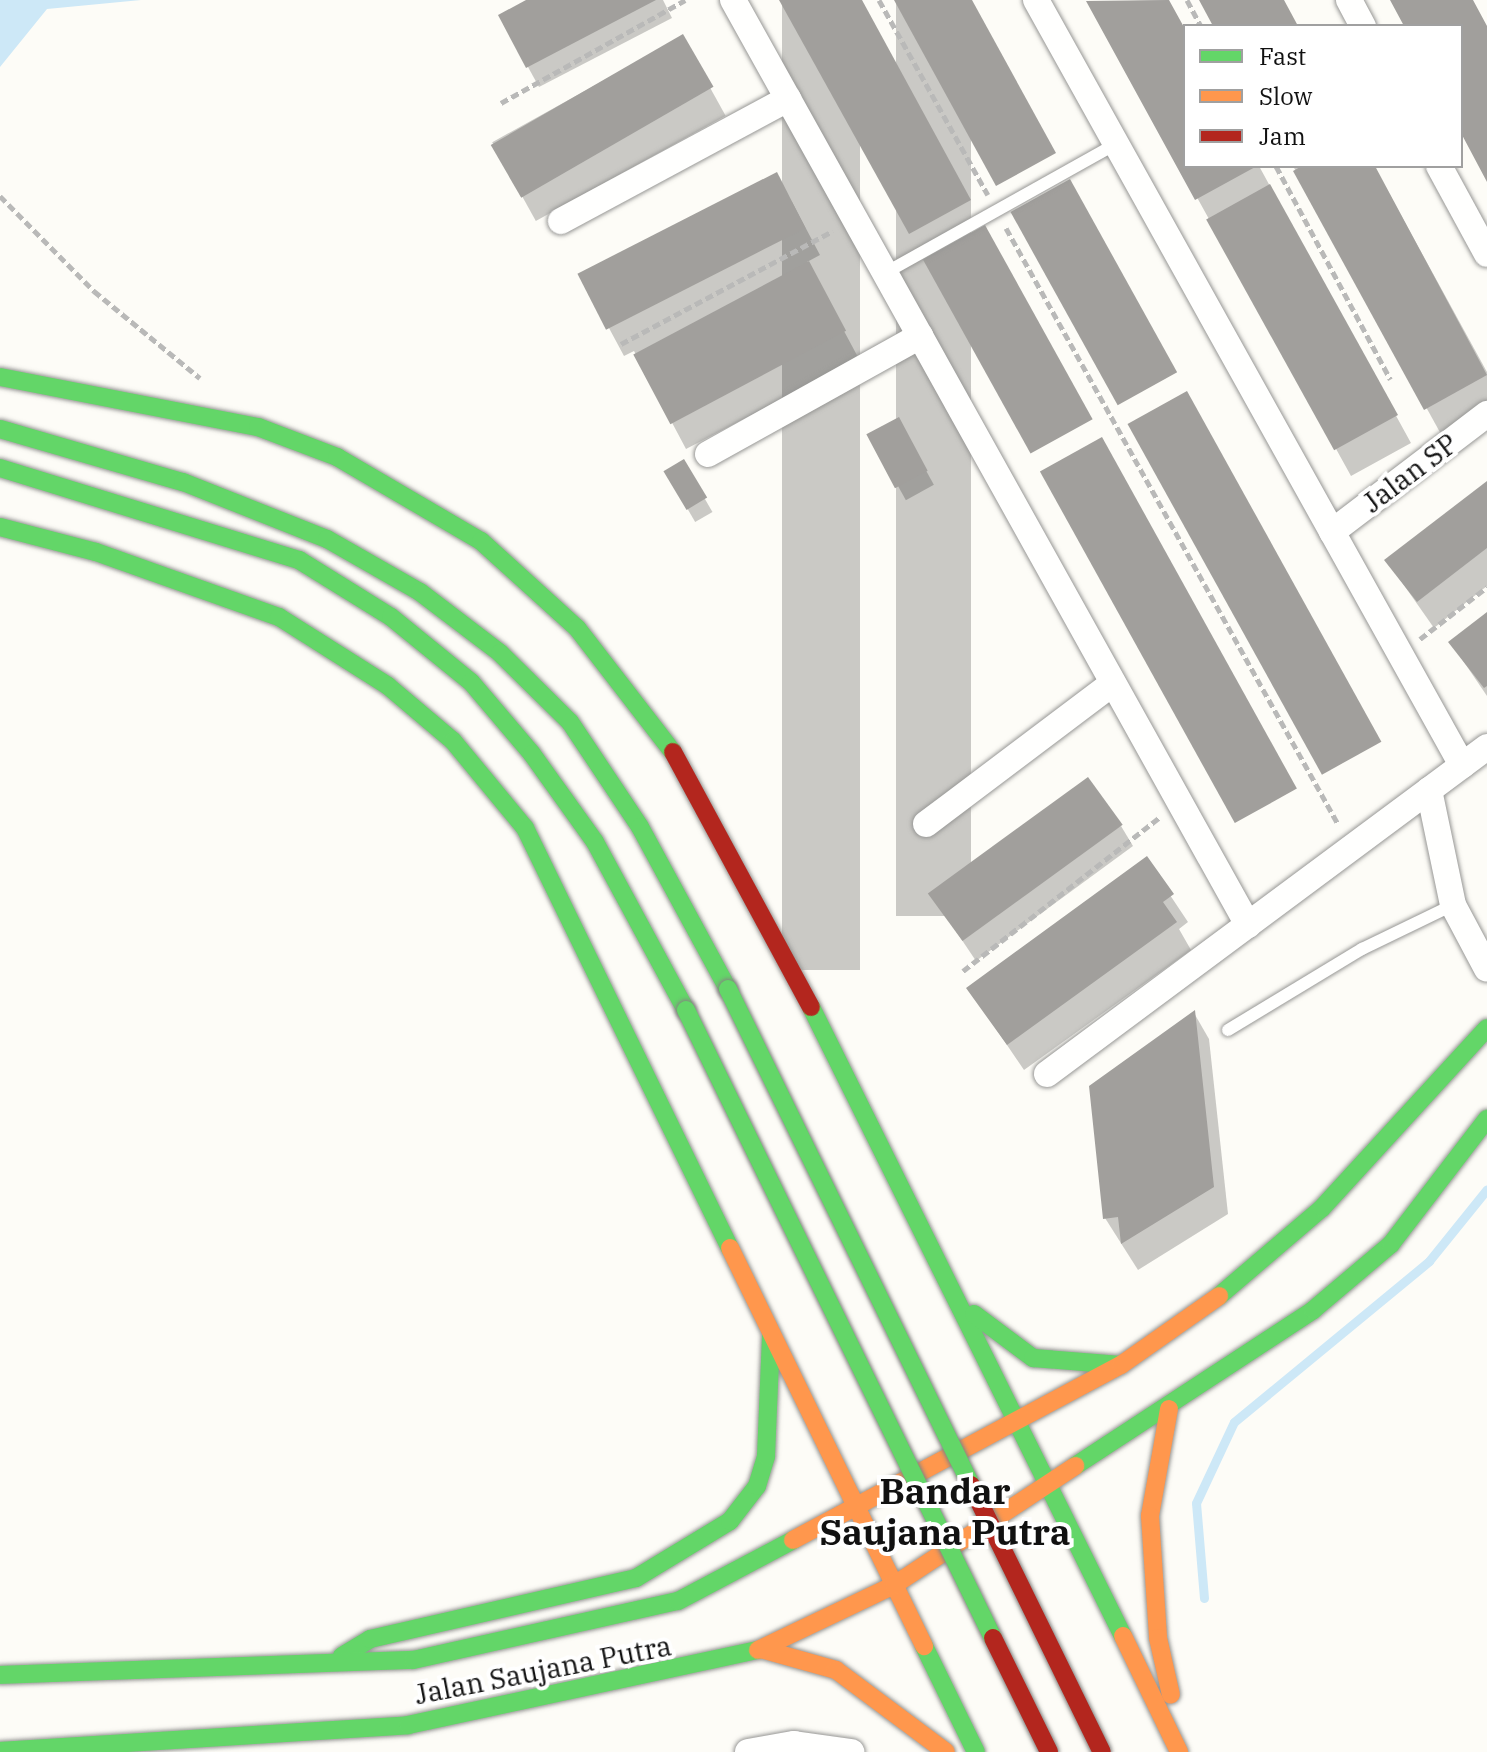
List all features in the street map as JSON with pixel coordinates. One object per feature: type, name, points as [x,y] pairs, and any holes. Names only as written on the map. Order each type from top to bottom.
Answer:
[{"type":"main road","points":[[6,370],[46,385],[258,427],[337,457],[481,541],[577,628],[656,724],[707,805],[963,1304],[1181,1752]]},
{"type":"main road","points":[[0,429],[183,482],[327,539],[420,592],[488,644],[570,722],[640,827],[728,989],[1102,1752]]},
{"type":"main road","points":[[0,468],[299,560],[391,617],[471,682],[532,754],[595,842],[686,1010],[1049,1752]]},
{"type":"main road","points":[[0,527],[111,556],[279,617],[375,677],[453,741],[525,828],[976,1752]]},
{"type":"main road","name":"Jalan Saujana Putra","points":[[0,1675],[413,1660],[678,1601],[1121,1365],[1232,1287],[1322,1208],[1487,1028]]},
{"type":"main road","name":"Jalan Saujana Putra","points":[[0,1751],[408,1725],[761,1649],[894,1585],[1169,1409],[1313,1310],[1391,1244],[1487,1119]]},
{"type":"main road","points":[[963,1304],[1033,1358],[1121,1365]]},
{"type":"main road","points":[[327,1665],[370,1639],[636,1578],[699,1545],[730,1521],[757,1486],[771,1420],[771,1334]]},
{"type":"main road","points":[[1169,1409],[1150,1516],[1158,1638],[1181,1752]]},
{"type":"main road","points":[[761,1649],[846,1676],[946,1752]]},
{"type":"street","points":[[733,0],[1248,925]]},
{"type":"street","points":[[1036,0],[1462,765]]},
{"type":"street","points":[[1349,0],[1362,24]]},
{"type":"street","points":[[561,221],[788,99]]},
{"type":"street","points":[[1440,168],[1487,254]]},
{"type":"street","points":[[708,454],[920,336]]},
{"type":"street","name":"Jalan SP","points":[[1332,532],[1487,414]]},
{"type":"street","points":[[926,824],[1113,683]]},
{"type":"street","points":[[1047,1074],[1487,747]]},
{"type":"street","points":[[1429,790],[1453,905],[1487,969]]},
{"type":"street","points":[[748,1752],[794,1744],[851,1752]]},
{"type":"lane","points":[[885,273],[1116,144]]},
{"type":"lane","points":[[1228,1030],[1362,949],[1453,905]]},
{"type":"path","points":[[501,103],[685,0]]},
{"type":"path","points":[[879,0],[1351,848]]},
{"type":"path","points":[[1187,0],[1200,24]]},
{"type":"path","points":[[1277,168],[1390,379]]},
{"type":"path","points":[[0,196],[94,291],[210,387]]},
{"type":"path","points":[[621,344],[855,219]]},
{"type":"path","points":[[1400,654],[1487,587]]},
{"type":"path","points":[[963,971],[1179,802]]},
{"type":"water","points":[[0,0],[141,0],[47,9],[0,67]]},
{"type":"building","points":[[526,0],[656,0],[526,68],[498,15]]},
{"type":"building","points":[[779,0],[862,0],[971,200],[909,234]]},
{"type":"building","points":[[894,0],[972,0],[1056,153],[996,186]]},
{"type":"building","points":[[1169,0],[1183,25],[1183,168],[1253,168],[1195,200],[1086,1]]},
{"type":"building","points":[[1199,0],[1284,0],[1297,24],[1212,24]]},
{"type":"building","points":[[1390,0],[1473,0],[1487,26],[1487,182],[1463,137],[1463,24],[1403,24]]},
{"type":"building","points":[[683,34],[714,87],[521,198],[491,145]]},
{"type":"building","points":[[1298,168],[1376,168],[1487,375],[1424,410],[1293,171]]},
{"type":"building","points":[[777,172],[806,228],[606,330],[577,274]]},
{"type":"building","points":[[1070,179],[1177,372],[1118,405],[1011,212]]},
{"type":"building","points":[[1270,184],[1398,415],[1334,450],[1206,219]]},
{"type":"building","points":[[985,225],[1093,419],[1031,454],[923,259]]},
{"type":"building","points":[[809,261],[846,331],[670,424],[633,354]]},
{"type":"building","points":[[1187,391],[1381,742],[1322,775],[1128,424]]},
{"type":"building","points":[[899,417],[928,471],[895,488],[866,434]]},
{"type":"building","points":[[1102,437],[1297,789],[1235,823],[1040,471]]},
{"type":"building","points":[[684,459],[707,498],[687,510],[663,471]]},
{"type":"building","points":[[1487,481],[1487,548],[1417,602],[1384,560]]},
{"type":"building","points":[[1487,612],[1487,686],[1484,688],[1448,642]]},
{"type":"building","points":[[1088,777],[1123,825],[962,941],[928,893]]},
{"type":"building","points":[[1147,856],[1174,894],[1163,902],[1177,922],[1007,1045],[966,988]]},
{"type":"building","points":[[1195,1010],[1214,1187],[1121,1244],[1118,1217],[1103,1219],[1089,1086]]},
{"type":"waterway","points":[[1204,1598],[1196,1503],[1234,1422],[1429,1261],[1487,1189]]},
{"type":"traffic: fast","points":[[0,377],[258,427],[337,457],[481,541],[577,628],[673,752]]},
{"type":"traffic: fast","points":[[0,429],[183,482],[327,539],[420,592],[500,653],[570,722],[640,827],[728,989]]},
{"type":"traffic: fast","points":[[0,468],[299,560],[391,617],[471,682],[532,754],[595,842],[686,1010]]},
{"type":"traffic: fast","points":[[0,527],[96,552],[279,617],[388,686],[453,741],[525,828],[730,1248]]},
{"type":"traffic: fast","points":[[728,989],[971,1485]]},
{"type":"traffic: fast","points":[[811,1007],[1123,1636]]},
{"type":"traffic: fast","points":[[686,1010],[993,1638]]},
{"type":"traffic: fast","points":[[1219,1296],[1322,1208],[1487,1028]]},
{"type":"traffic: fast","points":[[1075,1466],[1313,1310],[1391,1244],[1487,1119]]},
{"type":"traffic: fast","points":[[974,1314],[1033,1358],[1121,1365]]},
{"type":"traffic: fast","points":[[342,1656],[370,1639],[636,1578],[730,1521],[757,1486],[766,1456],[771,1335]]},
{"type":"traffic: fast","points":[[0,1675],[413,1660],[678,1601],[793,1540]]},
{"type":"traffic: fast","points":[[924,1646],[976,1752]]},
{"type":"traffic: fast","points":[[0,1751],[408,1725],[758,1650]]},
{"type":"traffic: slow","points":[[730,1248],[924,1646]]},
{"type":"traffic: slow","points":[[793,1540],[1121,1365],[1219,1296]]},
{"type":"traffic: slow","points":[[1169,1409],[1150,1516],[1158,1638],[1171,1695]]},
{"type":"traffic: slow","points":[[758,1650],[894,1585],[1075,1466]]},
{"type":"traffic: slow","points":[[1123,1636],[1179,1752]]},
{"type":"traffic: slow","points":[[761,1649],[836,1670],[946,1752]]},
{"type":"traffic: jam","points":[[673,752],[811,1007]]},
{"type":"traffic: jam","points":[[971,1485],[1102,1752]]},
{"type":"traffic: jam","points":[[993,1638],[1049,1752]]},
{"type":"district","name":"Bandar Saujana Putra","points":[[945,1510]]}]
